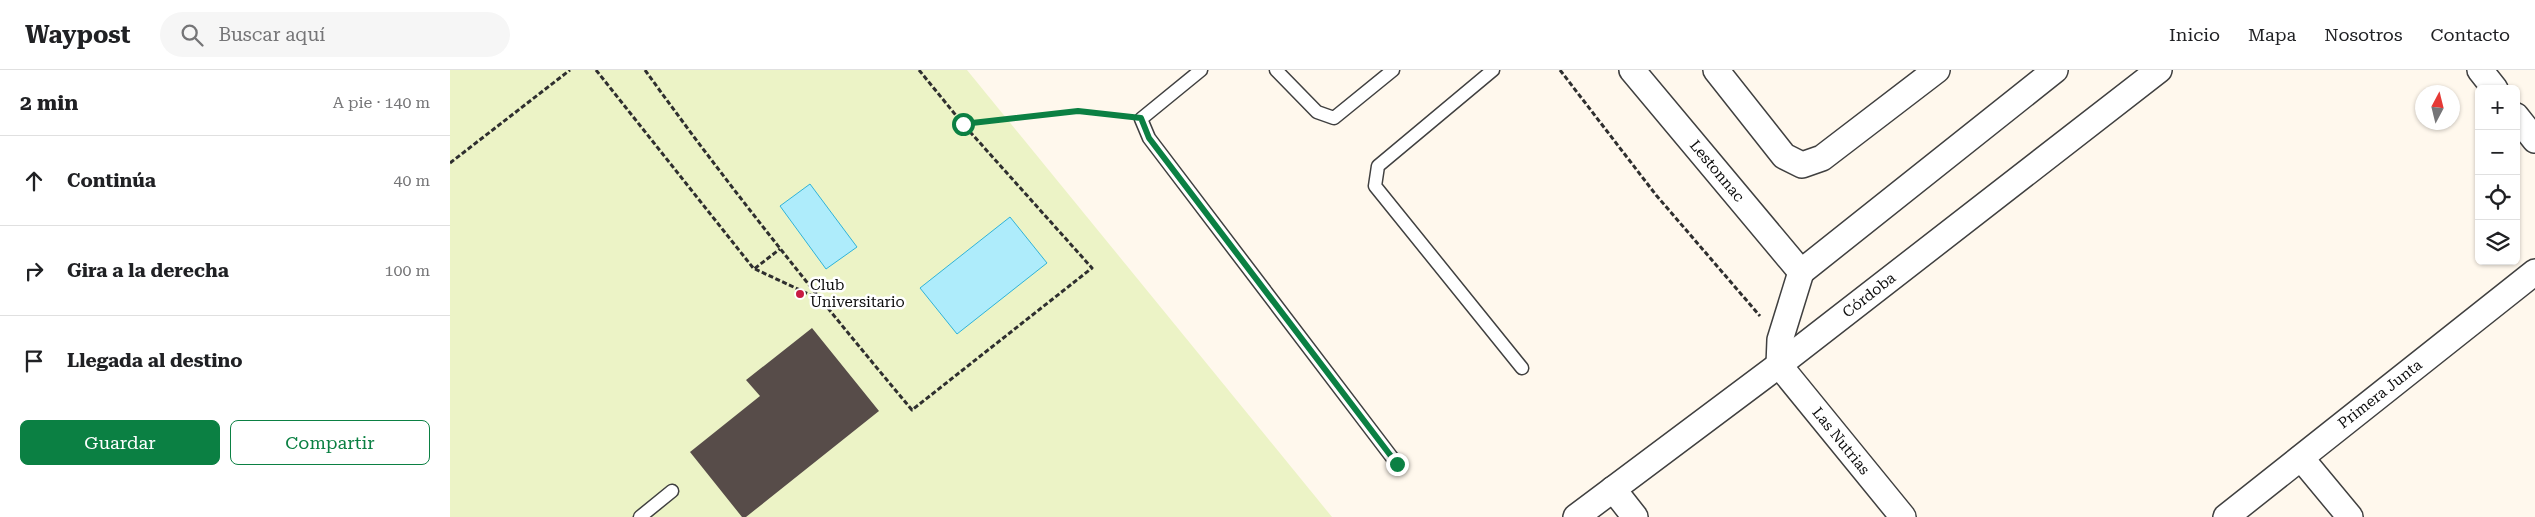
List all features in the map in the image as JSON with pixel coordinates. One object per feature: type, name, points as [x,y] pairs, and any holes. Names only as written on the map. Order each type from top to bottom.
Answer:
[{"type":"street","name":"Lestonnac","points":[[1632,70],[1801,272]]},
{"type":"street","points":[[1716,70],[1784,156],[1802,165],[1822,158],[1937,70]]},
{"type":"street","points":[[1779,365],[1780,340],[1801,272],[2055,70]]},
{"type":"street","name":"Córdoba","points":[[1576,517],[1779,365],[2159,70]]},
{"type":"street","points":[[2480,70],[2492,85]]},
{"type":"street","points":[[2520,121],[2535,140]]},
{"type":"street","name":"Primera Junta","points":[[2226,517],[2535,272]]},
{"type":"street","name":"Las Nutrias","points":[[1779,365],[1903,517]]},
{"type":"street","points":[[2300,458],[2350,517]]},
{"type":"street","points":[[1613,490],[1635,517]]},
{"type":"lane","points":[[1201,70],[1141,118],[1149,138],[1397,464]]},
{"type":"lane","points":[[1276,70],[1317,112],[1334,118],[1393,70]]},
{"type":"lane","points":[[1493,70],[1378,166],[1375,186],[1522,368]]},
{"type":"lane","points":[[640,517],[672,491]]},
{"type":"path","points":[[450,164],[570,70]]},
{"type":"path","points":[[596,70],[754,269],[819,299]]},
{"type":"path","points":[[645,70],[696,142],[780,250],[912,410],[1092,268],[963,124],[919,70]]},
{"type":"path","points":[[1560,70],[1656,195],[1780,340]]},
{"type":"path","points":[[963,124],[1078,111],[1141,118]]},
{"type":"path","points":[[754,269],[780,250]]},
{"type":"green space","name":"Club Universitario","points":[[450,70],[967,70],[1332,517],[450,517]]},
{"type":"water","points":[[810,184],[857,247],[826,269],[780,206]]},
{"type":"water","points":[[1010,217],[1047,263],[957,334],[920,288]]},
{"type":"building","points":[[812,328],[879,411],[746,517],[742,517],[690,452],[760,396],[746,380]]},
{"type":"place","name":"Club Universitario","points":[[800,294]]},
{"type":"route","points":[[963,124],[1078,111],[1141,118],[1149,138],[1397,464]]}]
